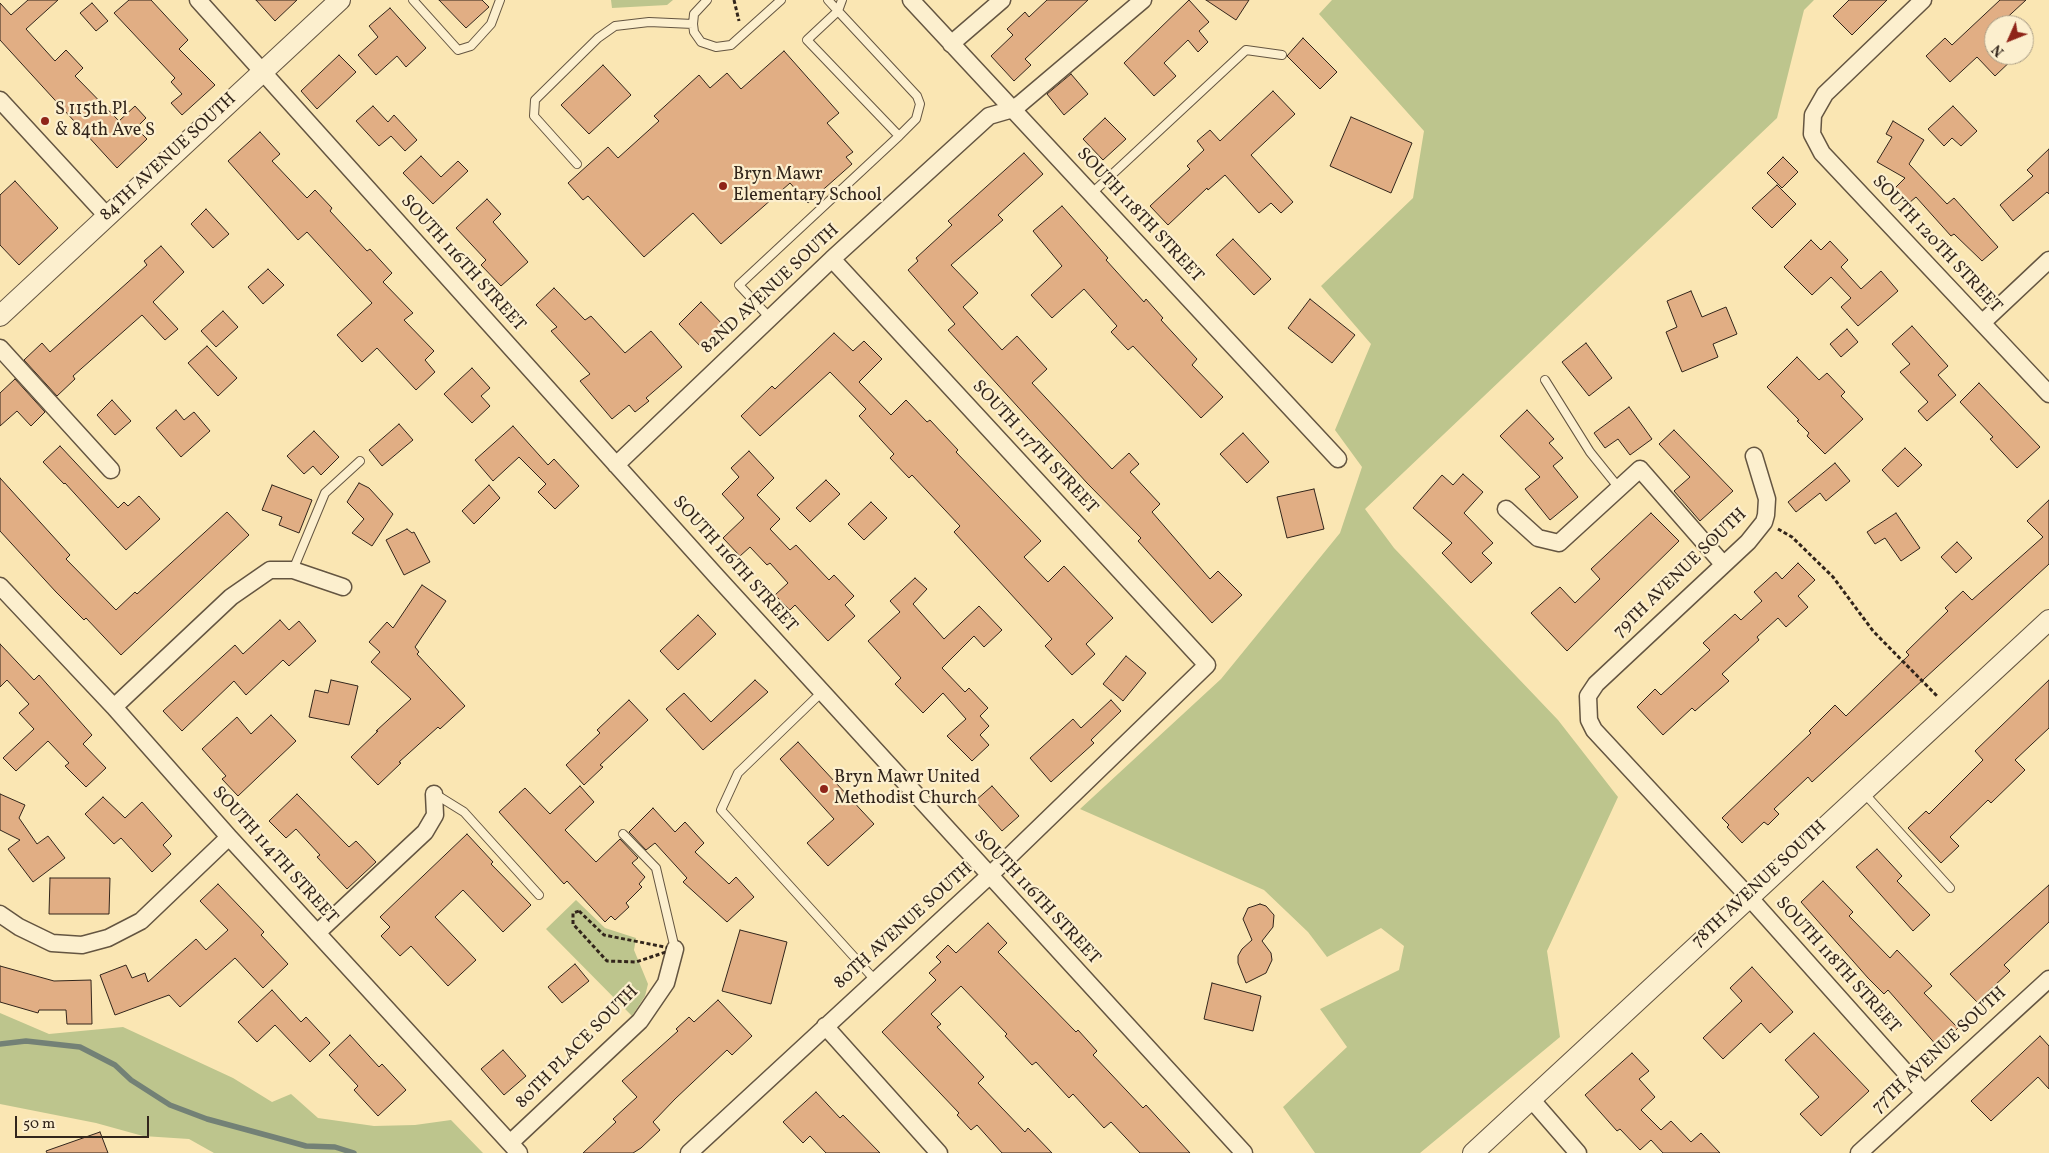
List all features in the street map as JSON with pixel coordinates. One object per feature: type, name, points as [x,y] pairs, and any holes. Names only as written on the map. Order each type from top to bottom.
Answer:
[{"type":"street","name":"SOUTH 116TH STREET","points":[[198,0],[616,465],[989,876],[1244,1153]]},
{"type":"street","name":"84TH AVENUE SOUTH","points":[[0,316],[340,0]]},
{"type":"street","name":"SOUTH 118TH STREET","points":[[911,0],[1338,459]]},
{"type":"street","points":[[951,44],[1002,0]]},
{"type":"street","name":"82ND AVENUE SOUTH","points":[[616,465],[832,259],[989,116],[1013,109],[1143,0]]},
{"type":"street","name":"SOUTH 120TH STREET","points":[[1923,0],[1825,94],[1814,115],[1812,134],[1822,153],[2049,394]]},
{"type":"street","points":[[0,100],[106,216]]},
{"type":"street","name":"SOUTH 117TH STREET","points":[[832,259],[1207,665]]},
{"type":"street","points":[[1982,323],[2049,260]]},
{"type":"street","points":[[0,348],[111,470]]},
{"type":"street","name":"79TH AVENUE SOUTH","points":[[1587,708],[1588,696],[1596,684],[1748,542],[1764,522],[1767,499],[1754,456]]},
{"type":"street","points":[[1506,509],[1538,538],[1558,543],[1640,468],[1723,564]]},
{"type":"street","points":[[114,706],[231,597],[255,578],[270,570],[293,570],[343,587]]},
{"type":"street","name":"SOUTH 114TH STREET","points":[[0,586],[114,706],[316,933],[515,1148]]},
{"type":"street","name":"78TH AVENUE SOUTH","points":[[1473,1153],[1748,896],[2049,620]]},
{"type":"street","name":"80TH AVENUE SOUTH","points":[[689,1153],[989,876],[1207,665]]},
{"type":"street","name":"SOUTH 118TH STREET","points":[[1587,708],[1589,720],[1594,730],[1748,896],[1924,1093]]},
{"type":"street","points":[[316,933],[425,832],[435,815],[434,794]]},
{"type":"street","points":[[0,914],[19,928],[52,943],[82,945],[108,938],[141,921],[229,837]]},
{"type":"street","name":"80TH PLACE SOUTH","points":[[515,1148],[640,1021],[666,984],[675,949]]},
{"type":"street","name":"77TH AVENUE SOUTH","points":[[1859,1153],[2049,979]]},
{"type":"street","points":[[825,1026],[939,1153]]},
{"type":"street","points":[[1530,1099],[1578,1153]]},
{"type":"lane","points":[[414,0],[458,50],[471,46],[491,24],[500,0]]},
{"type":"lane","points":[[707,0],[694,14],[692,24],[694,32],[701,42],[708,46],[731,46],[781,0]]},
{"type":"lane","points":[[770,318],[739,285],[916,119],[920,104],[917,96],[828,0]]},
{"type":"lane","points":[[842,0],[838,11],[807,40],[899,136]]},
{"type":"lane","points":[[576,164],[534,116],[535,100],[598,38],[615,26],[649,22],[692,24]]},
{"type":"lane","points":[[1091,194],[1246,50],[1282,55]]},
{"type":"lane","points":[[1545,380],[1590,452],[1619,488]]},
{"type":"lane","points":[[293,570],[325,493],[360,461]]},
{"type":"lane","points":[[822,692],[738,773],[721,810],[875,980]]},
{"type":"lane","points":[[1862,791],[1950,888]]},
{"type":"lane","points":[[434,794],[464,812],[539,895]]},
{"type":"lane","points":[[623,834],[656,868],[675,949]]},
{"type":"path","points":[[1764,522],[1786,532],[1833,577],[1872,631],[1951,710]]},
{"type":"path","points":[[582,912],[598,931],[604,935],[675,949],[636,962],[607,961],[573,924],[573,913],[582,912]]},
{"type":"green space","points":[[611,0],[673,0],[667,5],[612,8]]},
{"type":"green space","points":[[1332,0],[1814,0],[1804,10],[1777,118],[1365,509],[1394,548],[1558,720],[1618,797],[1547,951],[1560,1037],[1420,1153],[1315,1153],[1283,1107],[1347,1047],[1320,1009],[1399,970],[1404,946],[1381,928],[1327,957],[1308,932],[1264,890],[1080,809],[1221,679],[1340,533],[1362,467],[1335,430],[1371,344],[1321,286],[1413,198],[1424,131],[1319,14]]},
{"type":"green space","points":[[576,900],[605,928],[636,938],[634,950],[648,984],[645,996],[632,1016],[546,929]]},
{"type":"green space","points":[[0,1013],[49,1034],[123,1027],[233,1078],[272,1102],[291,1094],[318,1118],[374,1126],[415,1125],[451,1120],[483,1153],[214,1153],[189,1139],[143,1136],[96,1123],[0,1104]]},
{"type":"building","points":[[28,0],[58,0],[26,29],[55,61],[66,50],[83,68],[75,76],[119,121],[135,106],[146,118],[136,128],[147,139],[117,168],[0,40],[0,3],[11,15]]},
{"type":"building","points":[[129,0],[151,0],[188,40],[179,49],[215,85],[182,115],[171,103],[182,94],[171,82],[175,78],[114,13]]},
{"type":"building","points":[[256,0],[297,0],[275,21]]},
{"type":"building","points":[[439,0],[482,0],[489,7],[466,28]]},
{"type":"building","points":[[1047,0],[1088,0],[1025,59],[1031,65],[1014,81],[991,56],[1013,35],[1007,29],[1025,12],[1029,17]]},
{"type":"building","points":[[1189,0],[1209,22],[1199,31],[1208,42],[1198,52],[1188,40],[1164,63],[1176,76],[1154,96],[1124,63]]},
{"type":"building","points":[[1206,0],[1249,0],[1236,20]]},
{"type":"building","points":[[1849,0],[1887,0],[1852,35],[1833,16]]},
{"type":"building","points":[[2000,0],[2026,0],[2010,15],[1984,15]]},
{"type":"building","points":[[92,3],[108,21],[96,31],[80,13]]},
{"type":"building","points":[[390,8],[426,48],[406,67],[397,56],[376,75],[358,55],[378,37],[369,26]]},
{"type":"building","points":[[1984,15],[1984,64],[1977,57],[1950,82],[1926,56],[1945,38],[1952,45]]},
{"type":"building","points":[[1303,38],[1337,72],[1320,89],[1287,56]]},
{"type":"building","points":[[784,51],[839,113],[827,123],[853,152],[846,157],[852,164],[808,203],[790,183],[721,244],[693,213],[644,257],[588,196],[583,200],[568,183],[608,147],[618,158],[659,121],[654,116],[699,75],[710,88],[727,73],[741,89]]},
{"type":"building","points":[[339,55],[356,72],[317,109],[301,91]]},
{"type":"building","points":[[603,65],[631,95],[589,134],[561,105]]},
{"type":"building","points":[[1985,65],[2007,65],[1995,76]]},
{"type":"building","points":[[1071,74],[1088,94],[1064,115],[1047,94]]},
{"type":"building","points":[[1273,91],[1295,114],[1251,155],[1293,202],[1281,213],[1271,203],[1259,213],[1225,175],[1208,190],[1207,188],[1168,225],[1150,206],[1190,169],[1187,166],[1204,150],[1197,141],[1210,130],[1220,141]]},
{"type":"building","points":[[373,106],[388,122],[394,115],[417,140],[405,151],[391,136],[379,146],[356,121]]},
{"type":"building","points":[[1953,106],[1977,131],[1961,146],[1952,138],[1944,146],[1928,129]]},
{"type":"building","points":[[1351,117],[1412,143],[1391,193],[1330,166]]},
{"type":"building","points":[[1105,118],[1126,139],[1103,160],[1083,139]]},
{"type":"building","points":[[1893,121],[1924,140],[1909,164],[1947,204],[1954,198],[1998,247],[1982,261],[1954,234],[1951,236],[1916,197],[1909,203],[1895,188],[1905,178],[1877,162],[1892,137],[1886,134]]},
{"type":"building","points":[[260,132],[280,154],[272,161],[307,198],[315,190],[332,208],[330,211],[367,251],[370,249],[392,273],[383,282],[413,313],[404,320],[434,351],[425,360],[435,372],[416,390],[377,348],[362,362],[337,335],[372,303],[307,232],[298,240],[228,161]]},
{"type":"building","points":[[2049,149],[2049,194],[2047,192],[2013,221],[2000,205],[2033,176],[2027,170]]},
{"type":"building","points":[[1024,153],[1043,174],[998,215],[1003,220],[951,265],[978,293],[963,307],[1002,350],[1017,336],[1047,369],[1032,383],[1112,469],[1129,453],[1139,464],[1130,472],[1160,504],[1152,512],[1210,579],[1218,571],[1242,595],[1212,623],[1138,541],[1141,538],[1087,483],[948,330],[955,324],[908,270],[918,261],[916,258],[952,225],[948,221]]},
{"type":"building","points":[[421,156],[441,177],[458,161],[468,171],[433,204],[403,173]]},
{"type":"building","points":[[1783,157],[1798,172],[1782,188],[1767,173]]},
{"type":"building","points":[[15,181],[58,228],[19,265],[0,245],[0,195]]},
{"type":"building","points":[[1777,185],[1796,204],[1772,228],[1752,208]]},
{"type":"building","points":[[487,199],[501,214],[493,222],[528,262],[501,286],[481,265],[486,260],[456,228]]},
{"type":"building","points":[[1062,206],[1108,258],[1106,260],[1144,302],[1146,299],[1163,318],[1161,320],[1197,359],[1192,365],[1223,397],[1201,418],[1133,346],[1128,350],[1111,332],[1117,326],[1084,289],[1052,318],[1031,295],[1062,266],[1033,231]]},
{"type":"building","points":[[206,209],[229,234],[213,248],[191,224]]},
{"type":"building","points":[[1233,239],[1271,279],[1254,295],[1216,255]]},
{"type":"building","points":[[1811,240],[1821,250],[1830,241],[1848,260],[1841,267],[1861,289],[1881,271],[1898,291],[1858,326],[1841,307],[1851,298],[1831,277],[1812,295],[1784,267]]},
{"type":"building","points":[[161,246],[184,272],[153,302],[178,329],[165,340],[142,315],[73,376],[75,379],[57,396],[24,360],[42,343],[50,352],[147,265],[144,261]]},
{"type":"building","points":[[268,269],[284,285],[263,304],[248,287]]},
{"type":"building","points":[[554,288],[585,320],[591,316],[625,353],[651,331],[682,367],[646,398],[649,401],[635,412],[629,405],[612,419],[580,381],[590,374],[551,331],[557,327],[536,305]]},
{"type":"building","points":[[1691,291],[1702,317],[1726,307],[1737,334],[1713,344],[1718,357],[1682,372],[1666,332],[1677,327],[1667,301]]},
{"type":"building","points":[[1310,299],[1355,335],[1332,363],[1288,328]]},
{"type":"building","points":[[701,302],[726,328],[703,349],[679,324]]},
{"type":"building","points":[[223,311],[238,327],[216,347],[201,331]]},
{"type":"building","points":[[1912,326],[1948,366],[1938,375],[1956,395],[1927,421],[1918,411],[1928,402],[1900,372],[1910,364],[1892,344]]},
{"type":"building","points":[[1847,329],[1858,342],[1841,357],[1830,344]]},
{"type":"building","points":[[834,333],[853,351],[864,341],[882,359],[859,382],[891,415],[906,400],[927,422],[930,420],[958,450],[956,452],[1041,541],[1024,557],[1048,582],[1064,566],[1113,618],[1086,644],[1095,654],[1072,675],[1045,646],[1052,639],[954,532],[960,526],[912,475],[909,478],[890,458],[894,454],[859,416],[866,409],[830,372],[760,436],[741,416],[772,386],[775,389]]},
{"type":"building","points":[[1586,343],[1612,378],[1589,396],[1562,362]]},
{"type":"building","points":[[207,346],[237,378],[218,396],[188,363]]},
{"type":"building","points":[[1797,357],[1819,380],[1827,373],[1845,392],[1841,396],[1863,419],[1825,454],[1807,436],[1809,433],[1797,421],[1799,420],[1767,387]]},
{"type":"building","points":[[472,368],[490,388],[481,396],[490,406],[472,423],[444,394]]},
{"type":"building","points":[[15,379],[45,412],[31,426],[17,411],[0,426],[0,393]]},
{"type":"building","points":[[1979,383],[2040,447],[2017,468],[1990,439],[1993,437],[1960,402]]},
{"type":"building","points":[[112,400],[131,421],[115,435],[97,415]]},
{"type":"building","points":[[1629,407],[1652,439],[1630,455],[1618,439],[1605,448],[1594,433]]},
{"type":"building","points":[[176,410],[184,420],[194,412],[210,431],[181,457],[156,428]]},
{"type":"building","points":[[1527,410],[1554,439],[1549,443],[1563,458],[1553,466],[1578,497],[1550,520],[1525,489],[1540,477],[1500,436]]},
{"type":"building","points":[[399,424],[413,440],[382,466],[369,450]]},
{"type":"building","points":[[513,426],[548,465],[554,459],[579,486],[555,509],[538,492],[546,484],[519,457],[493,481],[475,460]]},
{"type":"building","points":[[1674,430],[1733,491],[1700,521],[1674,491],[1690,477],[1659,444]]},
{"type":"building","points":[[314,431],[339,457],[321,475],[313,466],[304,474],[287,456]]},
{"type":"building","points":[[1243,433],[1269,462],[1247,483],[1220,454]]},
{"type":"building","points":[[60,446],[118,508],[124,502],[128,506],[139,496],[160,519],[126,550],[65,483],[43,462]]},
{"type":"building","points":[[1905,448],[1922,465],[1898,487],[1882,470]]},
{"type":"building","points":[[749,451],[774,478],[757,495],[780,519],[770,529],[790,550],[796,545],[829,580],[834,575],[854,596],[845,605],[855,616],[828,641],[795,605],[790,610],[775,595],[788,583],[770,563],[767,565],[750,547],[740,556],[723,538],[744,518],[722,494],[739,477],[731,468]]},
{"type":"building","points":[[1835,463],[1850,481],[1826,501],[1820,493],[1796,512],[1788,502]]},
{"type":"building","points":[[1463,474],[1483,492],[1464,513],[1493,543],[1482,553],[1492,563],[1471,583],[1442,553],[1452,543],[1413,508],[1442,475],[1453,485]]},
{"type":"building","points":[[0,478],[70,555],[66,559],[116,610],[135,592],[137,594],[227,512],[249,535],[121,655],[86,618],[84,620],[56,592],[0,531]]},
{"type":"building","points":[[826,480],[840,494],[810,522],[796,508]]},
{"type":"building","points":[[359,483],[369,488],[393,514],[372,546],[352,533],[364,519],[347,502]]},
{"type":"building","points":[[272,485],[312,500],[299,533],[279,525],[282,517],[262,510]]},
{"type":"building","points":[[489,485],[500,498],[474,524],[462,511]]},
{"type":"building","points":[[1314,489],[1324,529],[1287,538],[1277,497]]},
{"type":"building","points":[[2049,500],[2049,564],[1812,782],[1808,777],[1774,809],[1779,814],[1768,825],[1764,822],[1742,843],[1727,827],[1729,825],[1722,818],[1811,733],[1809,731],[1835,705],[1846,716],[1909,655],[1906,652],[1948,611],[1945,608],[1963,591],[1972,600],[2043,537],[2027,521]]},
{"type":"building","points":[[871,502],[887,518],[864,540],[848,524]]},
{"type":"building","points":[[1651,513],[1679,541],[1567,651],[1531,613],[1560,587],[1575,603],[1600,579],[1591,569]]},
{"type":"building","points":[[1896,513],[1920,548],[1901,561],[1885,538],[1875,544],[1867,532]]},
{"type":"building","points":[[407,529],[412,533],[414,532],[430,562],[404,575],[386,540]]},
{"type":"building","points":[[1957,542],[1972,558],[1956,573],[1941,557]]},
{"type":"building","points":[[1798,563],[1815,580],[1798,596],[1808,607],[1786,627],[1778,618],[1757,637],[1759,640],[1722,674],[1729,681],[1695,711],[1692,708],[1663,735],[1637,707],[1655,689],[1661,695],[1710,650],[1703,643],[1735,614],[1741,620],[1762,601],[1754,592],[1776,572],[1782,579]]},
{"type":"building","points":[[915,578],[927,589],[913,604],[944,639],[979,606],[1002,630],[984,647],[974,636],[942,668],[965,692],[969,688],[988,708],[980,716],[989,726],[980,735],[989,745],[972,761],[947,736],[966,719],[943,693],[923,713],[895,684],[901,678],[868,641],[900,612],[890,601]]},
{"type":"building","points":[[422,585],[446,601],[415,647],[419,652],[417,654],[465,706],[399,762],[401,763],[378,785],[351,757],[411,699],[371,662],[380,652],[369,642],[387,622],[393,628]]},
{"type":"building","points":[[698,615],[716,634],[678,670],[660,651]]},
{"type":"building","points":[[280,620],[289,630],[299,621],[316,641],[289,666],[283,660],[246,695],[234,681],[182,731],[163,711],[235,645],[243,654]]},
{"type":"building","points":[[0,644],[34,680],[39,675],[92,735],[83,744],[106,768],[86,787],[65,766],[69,763],[48,741],[16,771],[3,758],[34,729],[19,713],[29,704],[7,680],[0,687]]},
{"type":"building","points":[[1126,656],[1146,673],[1123,701],[1103,684]]},
{"type":"building","points":[[331,680],[358,686],[349,725],[309,717],[315,690],[328,693]]},
{"type":"building","points":[[755,680],[768,692],[703,750],[666,709],[684,693],[711,722]]},
{"type":"building","points":[[2049,680],[2049,728],[2015,760],[2025,770],[1991,803],[1988,800],[1950,837],[1959,846],[1941,863],[1908,828],[1926,811],[1929,814],[1983,760],[1975,751]]},
{"type":"building","points":[[629,700],[648,720],[600,765],[603,767],[584,785],[566,765],[600,733],[597,730]]},
{"type":"building","points":[[1111,700],[1121,711],[1091,740],[1094,743],[1051,782],[1030,758],[1073,719],[1081,728]]},
{"type":"building","points":[[271,715],[296,741],[238,796],[222,779],[226,776],[202,749],[237,717],[251,734]]},
{"type":"building","name":"Bryn Mawr United Methodist Church","points":[[798,742],[874,824],[828,866],[807,843],[834,819],[780,759]]},
{"type":"building","points":[[580,786],[594,802],[565,830],[596,862],[620,839],[638,858],[632,863],[645,877],[639,884],[642,887],[626,903],[629,907],[615,920],[611,916],[605,922],[567,881],[564,884],[499,812],[525,788],[550,814]]},
{"type":"building","points":[[992,786],[1019,816],[1002,831],[975,801]]},
{"type":"building","points":[[0,794],[25,805],[19,818],[37,844],[48,836],[65,858],[33,882],[8,849],[20,840],[0,830]]},
{"type":"building","points":[[297,794],[349,847],[356,841],[376,862],[347,889],[317,857],[320,855],[296,829],[286,838],[269,821]]},
{"type":"building","points":[[103,797],[125,818],[142,802],[172,836],[163,845],[171,854],[152,872],[121,838],[114,844],[85,814]]},
{"type":"building","points":[[653,808],[675,832],[685,822],[704,843],[695,852],[729,884],[736,877],[754,897],[727,922],[683,882],[687,878],[655,843],[646,850],[629,832]]},
{"type":"building","points":[[467,834],[493,862],[491,864],[531,905],[503,932],[463,890],[435,917],[476,960],[448,986],[411,946],[400,956],[381,936],[390,927],[380,917]]},
{"type":"building","points":[[1877,849],[1902,876],[1897,881],[1930,915],[1913,931],[1856,867]]},
{"type":"building","points":[[50,878],[110,878],[109,914],[49,914]]},
{"type":"building","points":[[1823,881],[1853,912],[1849,916],[1890,958],[1897,950],[1932,986],[1924,993],[1958,1028],[1938,1047],[1888,990],[1884,994],[1868,978],[1801,902]]},
{"type":"building","points":[[218,884],[264,932],[261,935],[288,964],[263,988],[235,958],[180,1007],[169,995],[115,1015],[100,975],[126,965],[132,978],[145,973],[148,982],[196,939],[206,950],[228,930],[200,901]]},
{"type":"building","points":[[2049,885],[2049,922],[2004,965],[2010,971],[1977,1002],[1950,974]]},
{"type":"building","points":[[1260,904],[1266,906],[1274,915],[1273,927],[1262,941],[1271,953],[1272,960],[1266,973],[1246,983],[1238,963],[1238,956],[1242,949],[1252,940],[1243,919],[1248,908]]},
{"type":"building","points":[[988,923],[1007,943],[998,952],[1076,1032],[1078,1030],[1097,1051],[1093,1055],[1143,1108],[1146,1105],[1190,1153],[1140,1153],[1111,1122],[1104,1128],[1073,1094],[1069,1098],[1036,1062],[1032,1065],[1005,1036],[1007,1034],[961,986],[931,1014],[941,1024],[937,1027],[984,1077],[978,1083],[1025,1132],[1028,1128],[1052,1153],[1002,1153],[977,1125],[971,1130],[957,1115],[959,1113],[882,1032],[936,980],[929,973],[941,962],[936,957],[948,945],[956,953]]},
{"type":"building","points":[[740,930],[787,942],[771,1004],[722,991]]},
{"type":"building","points":[[575,964],[589,981],[562,1003],[548,987]]},
{"type":"building","points":[[0,966],[54,981],[91,980],[92,1024],[67,1024],[66,1010],[39,1010],[38,1013],[0,1002]]},
{"type":"building","points":[[1752,967],[1793,1012],[1770,1033],[1761,1023],[1723,1059],[1703,1038],[1742,1001],[1730,988]]},
{"type":"building","points":[[1212,983],[1261,996],[1253,1031],[1204,1019]]},
{"type":"building","points":[[272,990],[301,1022],[306,1017],[330,1043],[310,1062],[275,1025],[257,1042],[238,1022]]},
{"type":"building","points":[[718,1000],[752,1036],[732,1055],[727,1050],[675,1099],[653,1122],[660,1130],[641,1148],[633,1153],[583,1153],[616,1122],[613,1119],[637,1097],[622,1081],[678,1031],[676,1029],[689,1017],[694,1022]]},
{"type":"building","points":[[1814,1033],[1869,1091],[1821,1136],[1800,1114],[1819,1097],[1785,1060]]},
{"type":"building","points":[[350,1035],[379,1067],[382,1064],[406,1090],[378,1116],[354,1090],[358,1086],[329,1055]]},
{"type":"building","points":[[2040,1036],[2049,1046],[2049,1089],[2038,1077],[1991,1121],[1971,1101]]},
{"type":"building","points":[[503,1050],[526,1076],[504,1095],[481,1069]]},
{"type":"building","points":[[1632,1053],[1649,1071],[1639,1079],[1655,1097],[1641,1110],[1661,1130],[1671,1121],[1691,1142],[1701,1133],[1720,1153],[1663,1153],[1651,1140],[1640,1150],[1620,1129],[1617,1131],[1585,1095]]},
{"type":"building","points":[[816,1092],[840,1118],[843,1115],[880,1153],[826,1153],[810,1136],[803,1143],[783,1122]]},
{"type":"building","points":[[100,1132],[108,1153],[47,1153],[46,1151]]},
{"type":"waterway","points":[[0,1044],[26,1041],[80,1047],[115,1065],[131,1080],[170,1105],[207,1119],[306,1146],[335,1147],[354,1153]]},
{"type":"place","name":"S 115th Pl & 84th Ave S","points":[[45,121]]},
{"type":"place","name":"Bryn Mawr Elementary School","points":[[723,186]]},
{"type":"place","name":"Bryn Mawr United Methodist Church","points":[[824,789]]}]
